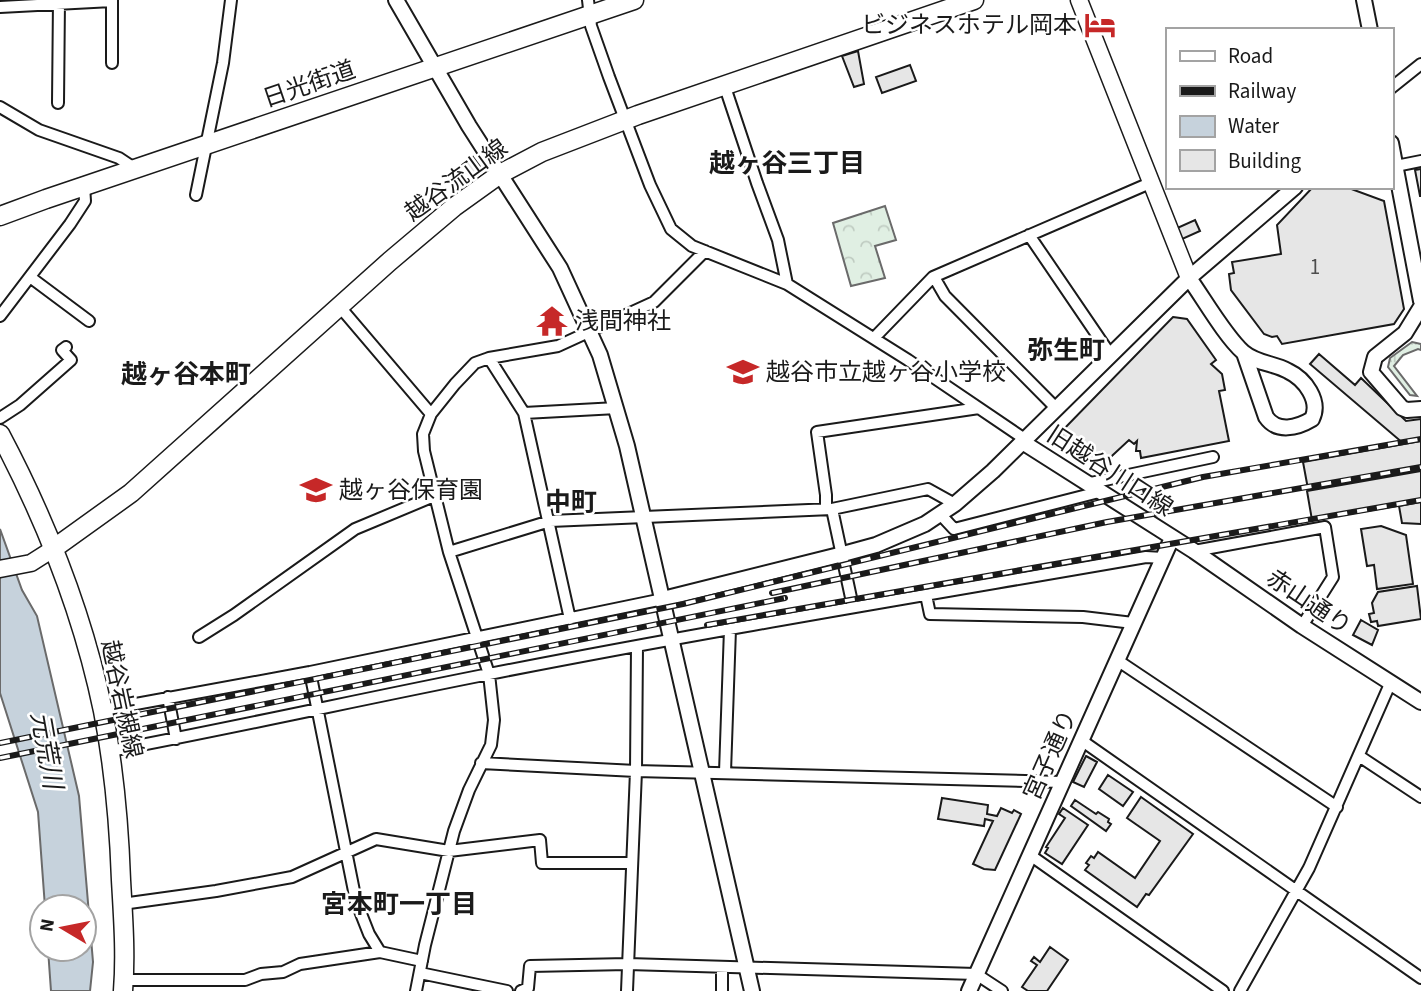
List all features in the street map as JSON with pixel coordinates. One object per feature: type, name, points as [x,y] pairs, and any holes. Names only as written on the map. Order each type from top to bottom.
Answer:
[{"type":"main road","name":"日光街道","points":[[0,216],[434,67],[589,7],[634,0]]},
{"type":"main road","name":"越谷流山線","points":[[53,549],[131,493],[454,207],[500,174],[542,152],[624,120],[974,0]]},
{"type":"main road","points":[[1079,0],[1189,278]]},
{"type":"main road","name":"越谷岩槻線","points":[[0,434],[53,549],[75,608],[103,710],[119,829],[123,985]]},
{"type":"main road","points":[[0,569],[38,560],[53,549]]},
{"type":"street","points":[[197,195],[223,64],[231,0]]},
{"type":"street","points":[[396,0],[469,126],[560,268],[591,333],[617,408],[644,516],[752,991]]},
{"type":"street","points":[[1364,0],[1370,28]]},
{"type":"street","points":[[58,103],[59,1]]},
{"type":"street","points":[[0,7],[59,1],[112,1],[112,62]]},
{"type":"street","points":[[589,7],[591,26],[624,120],[671,229],[692,246],[787,284],[874,338],[1025,442]]},
{"type":"street","points":[[1393,86],[1421,64]]},
{"type":"street","points":[[724,84],[778,240],[787,284]]},
{"type":"street","points":[[0,107],[39,130],[119,158],[134,169]]},
{"type":"street","points":[[1393,152],[1421,301]]},
{"type":"street","points":[[1396,166],[1421,161]]},
{"type":"street","points":[[874,338],[934,277],[1150,183]]},
{"type":"street","points":[[0,316],[85,201],[84,186]]},
{"type":"street","points":[[103,710],[310,672],[570,619],[843,554],[905,534],[955,505],[1025,442],[1110,354],[1189,278],[1293,189]]},
{"type":"street","points":[[1029,234],[1110,354]]},
{"type":"street","points":[[416,991],[449,851],[469,790],[491,745],[494,720],[489,674],[449,552],[424,451],[423,434],[432,414],[475,363],[558,346],[591,333],[654,302],[705,251]]},
{"type":"street","points":[[30,277],[89,321]]},
{"type":"street","points":[[934,277],[945,296],[1057,409]]},
{"type":"street","points":[[1189,278],[1244,353],[1266,417],[1275,426],[1288,428],[1312,419],[1315,404],[1309,390],[1288,371],[1260,362],[1244,353]]},
{"type":"street","points":[[340,307],[432,414]]},
{"type":"street","points":[[1421,307],[1405,333],[1374,357],[1371,372],[1402,408],[1413,411],[1421,409]]},
{"type":"street","points":[[1405,333],[1421,332]]},
{"type":"street","points":[[0,418],[20,405],[71,360],[62,350],[66,347]]},
{"type":"street","points":[[489,358],[524,413],[570,619]]},
{"type":"street","points":[[1257,392],[1261,377],[1275,367]]},
{"type":"street","points":[[524,413],[617,408]]},
{"type":"street","points":[[853,607],[843,554],[829,509],[817,432],[979,408]]},
{"type":"street","name":"旧越谷川口線","points":[[1025,442],[1172,538]]},
{"type":"street","points":[[1086,484],[1213,457]]},
{"type":"street","points":[[449,552],[550,521],[829,509],[928,489],[955,505]]},
{"type":"street","points":[[940,514],[954,529],[1098,492]]},
{"type":"street","points":[[199,637],[355,528],[434,496]]},
{"type":"street","points":[[1194,551],[1325,527],[1333,577],[1302,626]]},
{"type":"street","name":"赤山通り","points":[[1172,538],[1421,702]]},
{"type":"street","name":"宮子通り","points":[[969,991],[1172,538]]},
{"type":"street","points":[[110,751],[672,639],[1146,557],[1163,558]]},
{"type":"street","points":[[926,595],[930,614],[1083,617],[1133,624]]},
{"type":"street","points":[[725,772],[730,629]]},
{"type":"street","points":[[627,991],[636,771],[637,646]]},
{"type":"street","points":[[1117,660],[1337,807]]},
{"type":"street","points":[[310,672],[356,901],[369,934],[380,952]]},
{"type":"street","points":[[1240,991],[1296,892],[1337,807],[1390,684]]},
{"type":"street","points":[[168,697],[176,739]]},
{"type":"street","points":[[1082,740],[1421,978]]},
{"type":"street","points":[[1359,756],[1421,797]]},
{"type":"street","points":[[481,763],[636,771],[1062,782]]},
{"type":"street","points":[[122,904],[292,877],[376,839],[449,851],[540,840],[542,863],[632,863]]},
{"type":"street","points":[[1030,855],[1223,991]]},
{"type":"street","points":[[123,985],[246,986],[261,974],[283,972],[300,964],[380,952],[422,961]]},
{"type":"street","points":[[521,991],[528,988],[530,966],[628,964],[976,974],[1002,991]]},
{"type":"street","points":[[722,968],[722,991]]},
{"type":"street","points":[[420,973],[507,991]]},
{"type":"green space","points":[[885,206],[896,240],[875,246],[885,278],[851,286],[833,223]]},
{"type":"green space","points":[[1412,342],[1421,344],[1421,350],[1403,355],[1394,366],[1417,396],[1410,395],[1388,367],[1390,358]]},
{"type":"water","name":"元荒川","points":[[0,529],[22,590],[37,616],[79,796],[87,893],[44,893],[38,812],[0,693]]},
{"type":"water","points":[[49,963],[93,963],[90,991],[51,991]]},
{"type":"building","points":[[858,51],[864,84],[854,87],[842,56]]},
{"type":"building","points":[[910,65],[916,81],[882,93],[876,77]]},
{"type":"building","points":[[473,157],[481,168],[470,176],[462,165]]},
{"type":"building","points":[[1421,169],[1421,196],[1420,196],[1415,170]]},
{"type":"building","points":[[1311,189],[1351,189],[1384,201],[1404,309],[1394,324],[1282,344],[1277,336],[1264,334],[1231,290],[1229,274],[1234,273],[1232,262],[1281,254],[1277,225]]},
{"type":"building","points":[[1195,220],[1200,231],[1180,240],[1175,229]]},
{"type":"building","points":[[1173,317],[1187,319],[1216,360],[1211,364],[1222,374],[1225,390],[1219,391],[1229,441],[1141,458],[1140,451],[1136,451],[1137,441],[1134,444],[1129,440],[1101,466],[1087,460],[1060,433]]},
{"type":"building","points":[[1319,354],[1355,385],[1361,378],[1406,421],[1421,419],[1421,441],[1404,444],[1310,364]]},
{"type":"building","points":[[1421,441],[1421,469],[1308,489],[1303,462]]},
{"type":"building","points":[[1421,471],[1421,502],[1312,520],[1307,491]]},
{"type":"building","points":[[1421,502],[1421,524],[1402,523],[1399,506]]},
{"type":"building","points":[[1381,526],[1406,535],[1413,584],[1377,589],[1374,565],[1367,566],[1361,529]]},
{"type":"building","points":[[1417,586],[1421,619],[1378,626],[1377,621],[1371,622],[1369,614],[1374,613],[1372,603],[1378,592]]},
{"type":"building","points":[[1361,620],[1378,630],[1372,645],[1353,635]]},
{"type":"building","points":[[1086,756],[1097,762],[1084,787],[1073,782]]},
{"type":"building","points":[[1108,775],[1133,792],[1123,806],[1099,789]]},
{"type":"building","points":[[1141,797],[1193,834],[1149,895],[1146,894],[1137,907],[1085,870],[1091,856],[1094,858],[1098,852],[1135,878],[1160,841],[1127,818]]},
{"type":"building","points":[[942,798],[988,805],[987,814],[997,816],[1001,808],[1021,814],[995,870],[973,864],[993,821],[985,819],[984,826],[938,819]]},
{"type":"building","points":[[1075,800],[1109,819],[1111,824],[1106,831],[1071,806]]},
{"type":"building","points":[[1063,808],[1088,825],[1062,864],[1045,853],[1048,848],[1046,847],[1065,818],[1059,814]]},
{"type":"building","points":[[1050,947],[1068,960],[1047,991],[1028,991],[1022,987],[1037,965],[1031,961],[1034,957],[1040,962]]},
{"type":"railway","points":[[0,743],[683,604],[1203,477],[1421,439]]},
{"type":"railway","points":[[772,593],[1107,522],[1421,467]]},
{"type":"railway","points":[[707,625],[1421,500]]},
{"type":"railway","points":[[0,758],[785,598]]},
{"type":"place","name":"ビジネスホテル岡本","points":[[1100,25]]},
{"type":"place","name":"浅間神社","points":[[552,321]]},
{"type":"place","name":"越谷市立越ヶ谷小学校","points":[[743,372]]},
{"type":"place","name":"越ヶ谷保育園","points":[[316,490]]},
{"type":"district","name":"越ヶ谷三丁目","points":[[787,163]]},
{"type":"district","name":"弥生町","points":[[1066,350]]},
{"type":"district","name":"越ヶ谷本町","points":[[186,374]]},
{"type":"district","name":"中町","points":[[571,502]]},
{"type":"district","name":"宮本町一丁目","points":[[399,904]]}]
